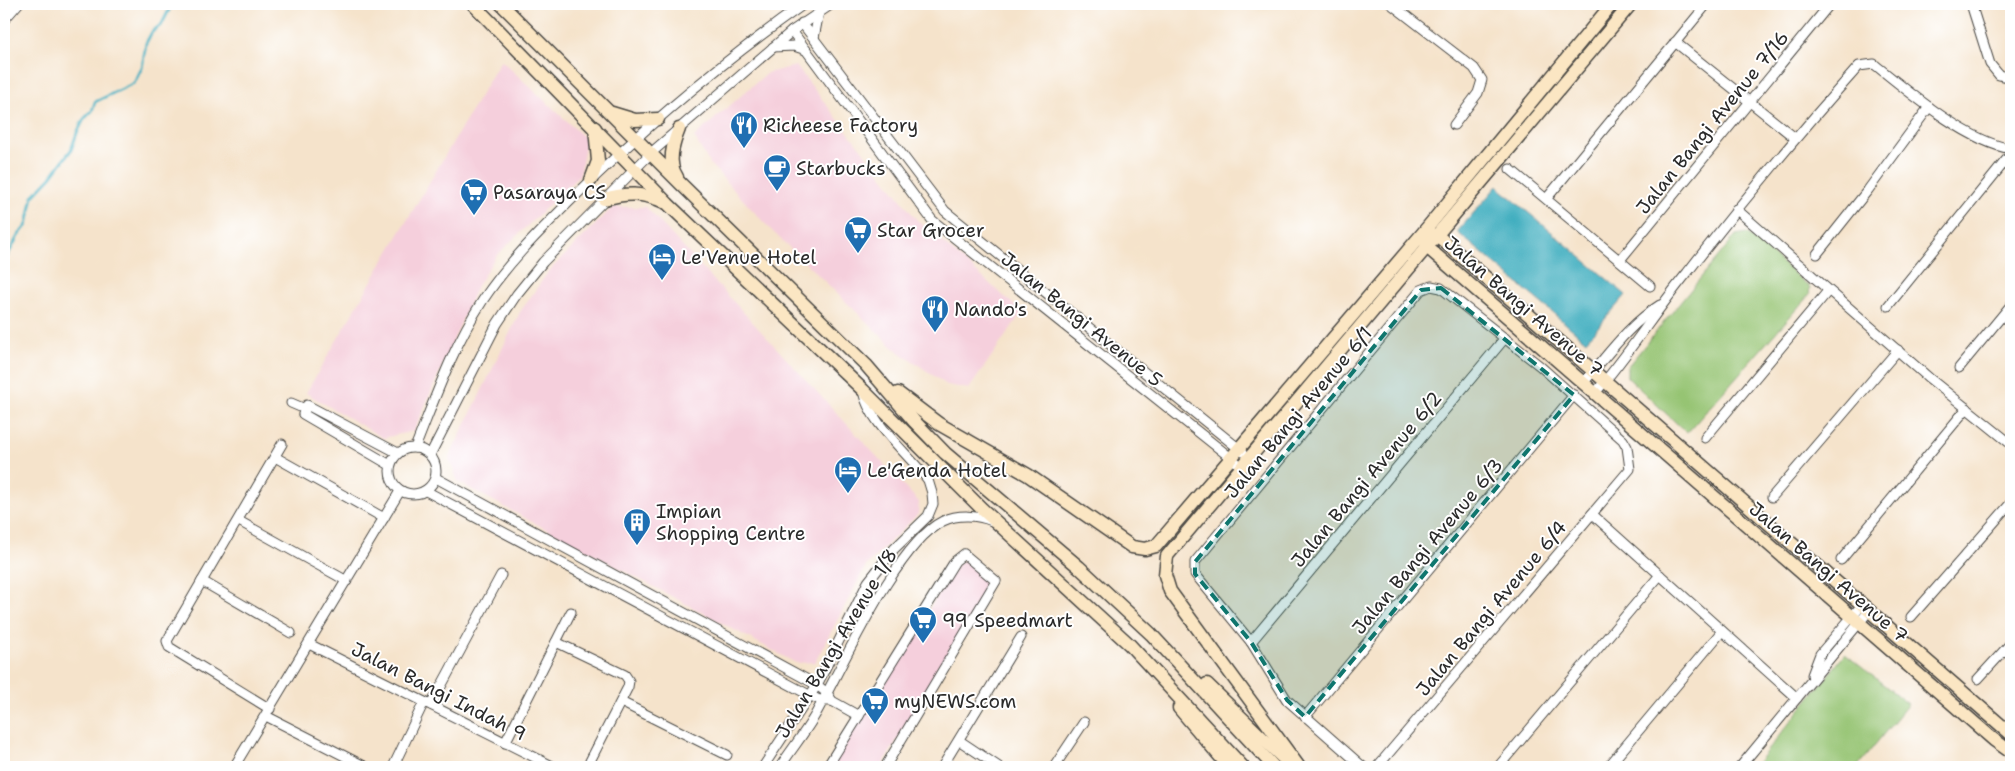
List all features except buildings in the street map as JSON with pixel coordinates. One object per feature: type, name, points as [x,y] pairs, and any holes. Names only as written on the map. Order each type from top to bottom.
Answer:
[{"type":"street","points":[[4,20],[18,4]]},
{"type":"street","points":[[473,4],[668,204],[863,390],[1002,528],[1129,644],[1244,767]]},
{"type":"street","points":[[502,4],[682,185],[866,365],[918,409],[1028,475],[1132,547],[1145,548],[1156,546],[1241,458],[1428,248],[1632,4]]},
{"type":"street","points":[[792,31],[791,21],[805,4]]},
{"type":"street","points":[[415,448],[448,365],[464,332],[482,301],[524,246],[635,138],[770,28],[805,4]]},
{"type":"street","points":[[430,455],[497,324],[517,294],[543,262],[650,153],[792,31],[832,4]]},
{"type":"street","points":[[1390,4],[1474,68],[1482,80],[1478,93],[1454,125]]},
{"type":"street","points":[[1299,767],[1176,600],[1166,582],[1165,567],[1167,556],[1241,458],[1422,234],[1612,4]]},
{"type":"street","points":[[1547,198],[1707,4]]},
{"type":"street","name":"Jalan Bangi Avenue 7/16","points":[[1620,260],[1830,4]]},
{"type":"street","points":[[1971,4],[1990,64],[1999,74],[2011,78]]},
{"type":"street","points":[[814,38],[819,12]]},
{"type":"street","points":[[770,28],[791,21],[802,23]]},
{"type":"street","name":"Jalan Bangi Avenue 5","points":[[802,23],[946,211],[1241,458]]},
{"type":"street","name":"Jalan Bangi Avenue 5","points":[[792,31],[932,220],[1241,458]]},
{"type":"street","points":[[1675,42],[1795,138]]},
{"type":"street","points":[[773,47],[794,46],[806,50]]},
{"type":"street","points":[[1595,393],[1736,209],[1795,138],[1859,66],[1874,64],[1929,107],[1974,135],[2011,149]]},
{"type":"street","points":[[1817,254],[1868,190],[1929,107]]},
{"type":"street","points":[[606,109],[629,119],[658,119]]},
{"type":"street","points":[[591,180],[598,161],[595,128]]},
{"type":"street","points":[[679,129],[674,140],[672,162],[674,173],[682,185]]},
{"type":"street","points":[[1888,306],[2011,154]]},
{"type":"street","points":[[1510,169],[1650,286]]},
{"type":"street","points":[[604,199],[629,193],[643,194],[668,204]]},
{"type":"street","points":[[1736,209],[1828,291],[2011,444]]},
{"type":"street","name":"Jalan Bangi Avenue 7","points":[[1422,234],[1438,236],[2011,734]]},
{"type":"street","name":"Jalan Bangi Avenue 7","points":[[1422,234],[1428,248],[1951,703],[2011,752]]},
{"type":"street","name":"Jalan Bangi Avenue 6/1","points":[[1251,642],[1195,574],[1194,562],[1201,552],[1421,290],[1431,286],[1441,288],[1505,338]]},
{"type":"street","points":[[1705,438],[1828,291]]},
{"type":"street","points":[[1583,383],[1621,338],[1645,315],[1662,304]]},
{"type":"street","points":[[1959,368],[2011,305]]},
{"type":"street","points":[[1505,338],[1574,396]]},
{"type":"street","name":"Jalan Bangi Avenue 6/2","points":[[1251,642],[1505,338]]},
{"type":"street","points":[[1772,498],[1898,350]]},
{"type":"street","points":[[866,365],[914,421],[945,453],[1079,567],[1210,687],[1293,767]]},
{"type":"street","name":"Jalan Bangi Avenue 1/8","points":[[762,767],[811,696],[868,582],[894,549],[924,521],[933,504],[928,480],[873,415],[865,400],[863,390]]},
{"type":"street","name":"Jalan Bangi Avenue 6/4","points":[[1377,767],[1630,469],[1627,447],[1623,440],[1574,396]]},
{"type":"street","name":"Jalan Bangi Avenue 6/3","points":[[1305,717],[1574,396]]},
{"type":"street","points":[[291,403],[305,409]]},
{"type":"street","points":[[390,465],[302,414],[307,405],[398,453]]},
{"type":"street","points":[[1841,560],[1967,408]]},
{"type":"street","points":[[282,444],[239,521],[167,641],[169,647],[268,712],[366,767]]},
{"type":"street","points":[[415,448],[430,455],[437,470],[436,478],[426,491],[412,495],[400,491],[391,479],[390,465],[398,453],[415,448]]},
{"type":"street","points":[[275,457],[384,518]]},
{"type":"street","points":[[436,478],[817,685],[830,697],[859,716]]},
{"type":"street","points":[[234,767],[400,491]]},
{"type":"street","points":[[426,491],[822,701]]},
{"type":"street","points":[[1912,617],[2011,502]]},
{"type":"street","points":[[1592,514],[1797,698]]},
{"type":"street","name":"Jalan Bangi Avenue 1/8","points":[[780,767],[822,701],[830,697],[885,588],[916,543],[944,521],[958,517],[982,518],[1002,528]]},
{"type":"street","points":[[239,521],[347,581]]},
{"type":"street","points":[[827,767],[955,561],[964,554],[996,582],[885,767]]},
{"type":"street","points":[[393,767],[501,575]]},
{"type":"street","points":[[1498,767],[1660,575]]},
{"type":"street","points":[[202,581],[291,633]]},
{"type":"street","points":[[1740,767],[1808,685],[1866,608]]},
{"type":"street","points":[[505,743],[571,612]]},
{"type":"street","points":[[1608,767],[1722,631]]},
{"type":"street","points":[[1151,634],[1274,767]]},
{"type":"street","points":[[942,767],[960,741],[1020,637]]},
{"type":"street","points":[[556,642],[625,675],[629,681],[621,702],[587,767]]},
{"type":"street","points":[[1251,642],[1287,700],[1363,767]]},
{"type":"street","points":[[1978,679],[2011,643]]},
{"type":"street","name":"Jalan Bangi Indah 9","points":[[309,644],[554,767]]},
{"type":"street","points":[[1129,644],[1229,767]]},
{"type":"street","points":[[1951,703],[1962,692]]},
{"type":"street","points":[[621,702],[727,756]]},
{"type":"street","points":[[1054,767],[1084,722]]},
{"type":"street","points":[[960,741],[999,767]]},
{"type":"highlighted area","points":[[1441,288],[1574,395],[1305,717],[1287,700],[1251,642],[1195,574],[1195,562],[1421,290]]},
{"type":"shaded area","name":"Pasaraya CS","points":[[501,60],[586,139],[580,175],[496,256],[477,286],[414,431],[383,438],[306,393]]},
{"type":"shaded area","points":[[796,66],[917,220],[1022,312],[969,389],[947,385],[894,348],[770,229],[710,164],[694,137],[767,73]]},
{"type":"shaded area","points":[[613,207],[646,207],[919,502],[918,514],[866,566],[815,662],[796,663],[458,482],[449,458],[520,312],[548,272]]},
{"type":"shaded area","points":[[965,560],[992,582],[881,767],[829,767],[958,564]]},
{"type":"green space","points":[[1747,233],[1810,287],[1809,295],[1687,433],[1627,377],[1627,367],[1736,235]]},
{"type":"green space","points":[[1845,654],[1908,704],[1857,767],[1754,767]]},
{"type":"water","points":[[1497,186],[1626,295],[1586,341],[1457,232]]},
{"type":"waterway","points":[[4,262],[18,236],[27,225],[33,196],[51,177],[71,150],[77,133],[84,119],[92,111],[95,102],[134,83],[142,68],[146,43],[152,32],[162,24],[172,4]]},
{"type":"place","name":"Richeese Factory","points":[[744,149]]},
{"type":"place","name":"Starbucks","points":[[777,192]]},
{"type":"place","name":"Pasaraya CS","points":[[474,216]]},
{"type":"place","name":"Star Grocer","points":[[858,254]]},
{"type":"place","name":"Le'Venue Hotel","points":[[662,281]]},
{"type":"place","name":"Nando's","points":[[935,333]]},
{"type":"place","name":"Le'Genda Hotel","points":[[848,494]]},
{"type":"place","name":"Impian Shopping Centre","points":[[637,546]]},
{"type":"place","name":"99 Speedmart","points":[[923,644]]},
{"type":"place","name":"myNEWS.com","points":[[875,725]]}]
